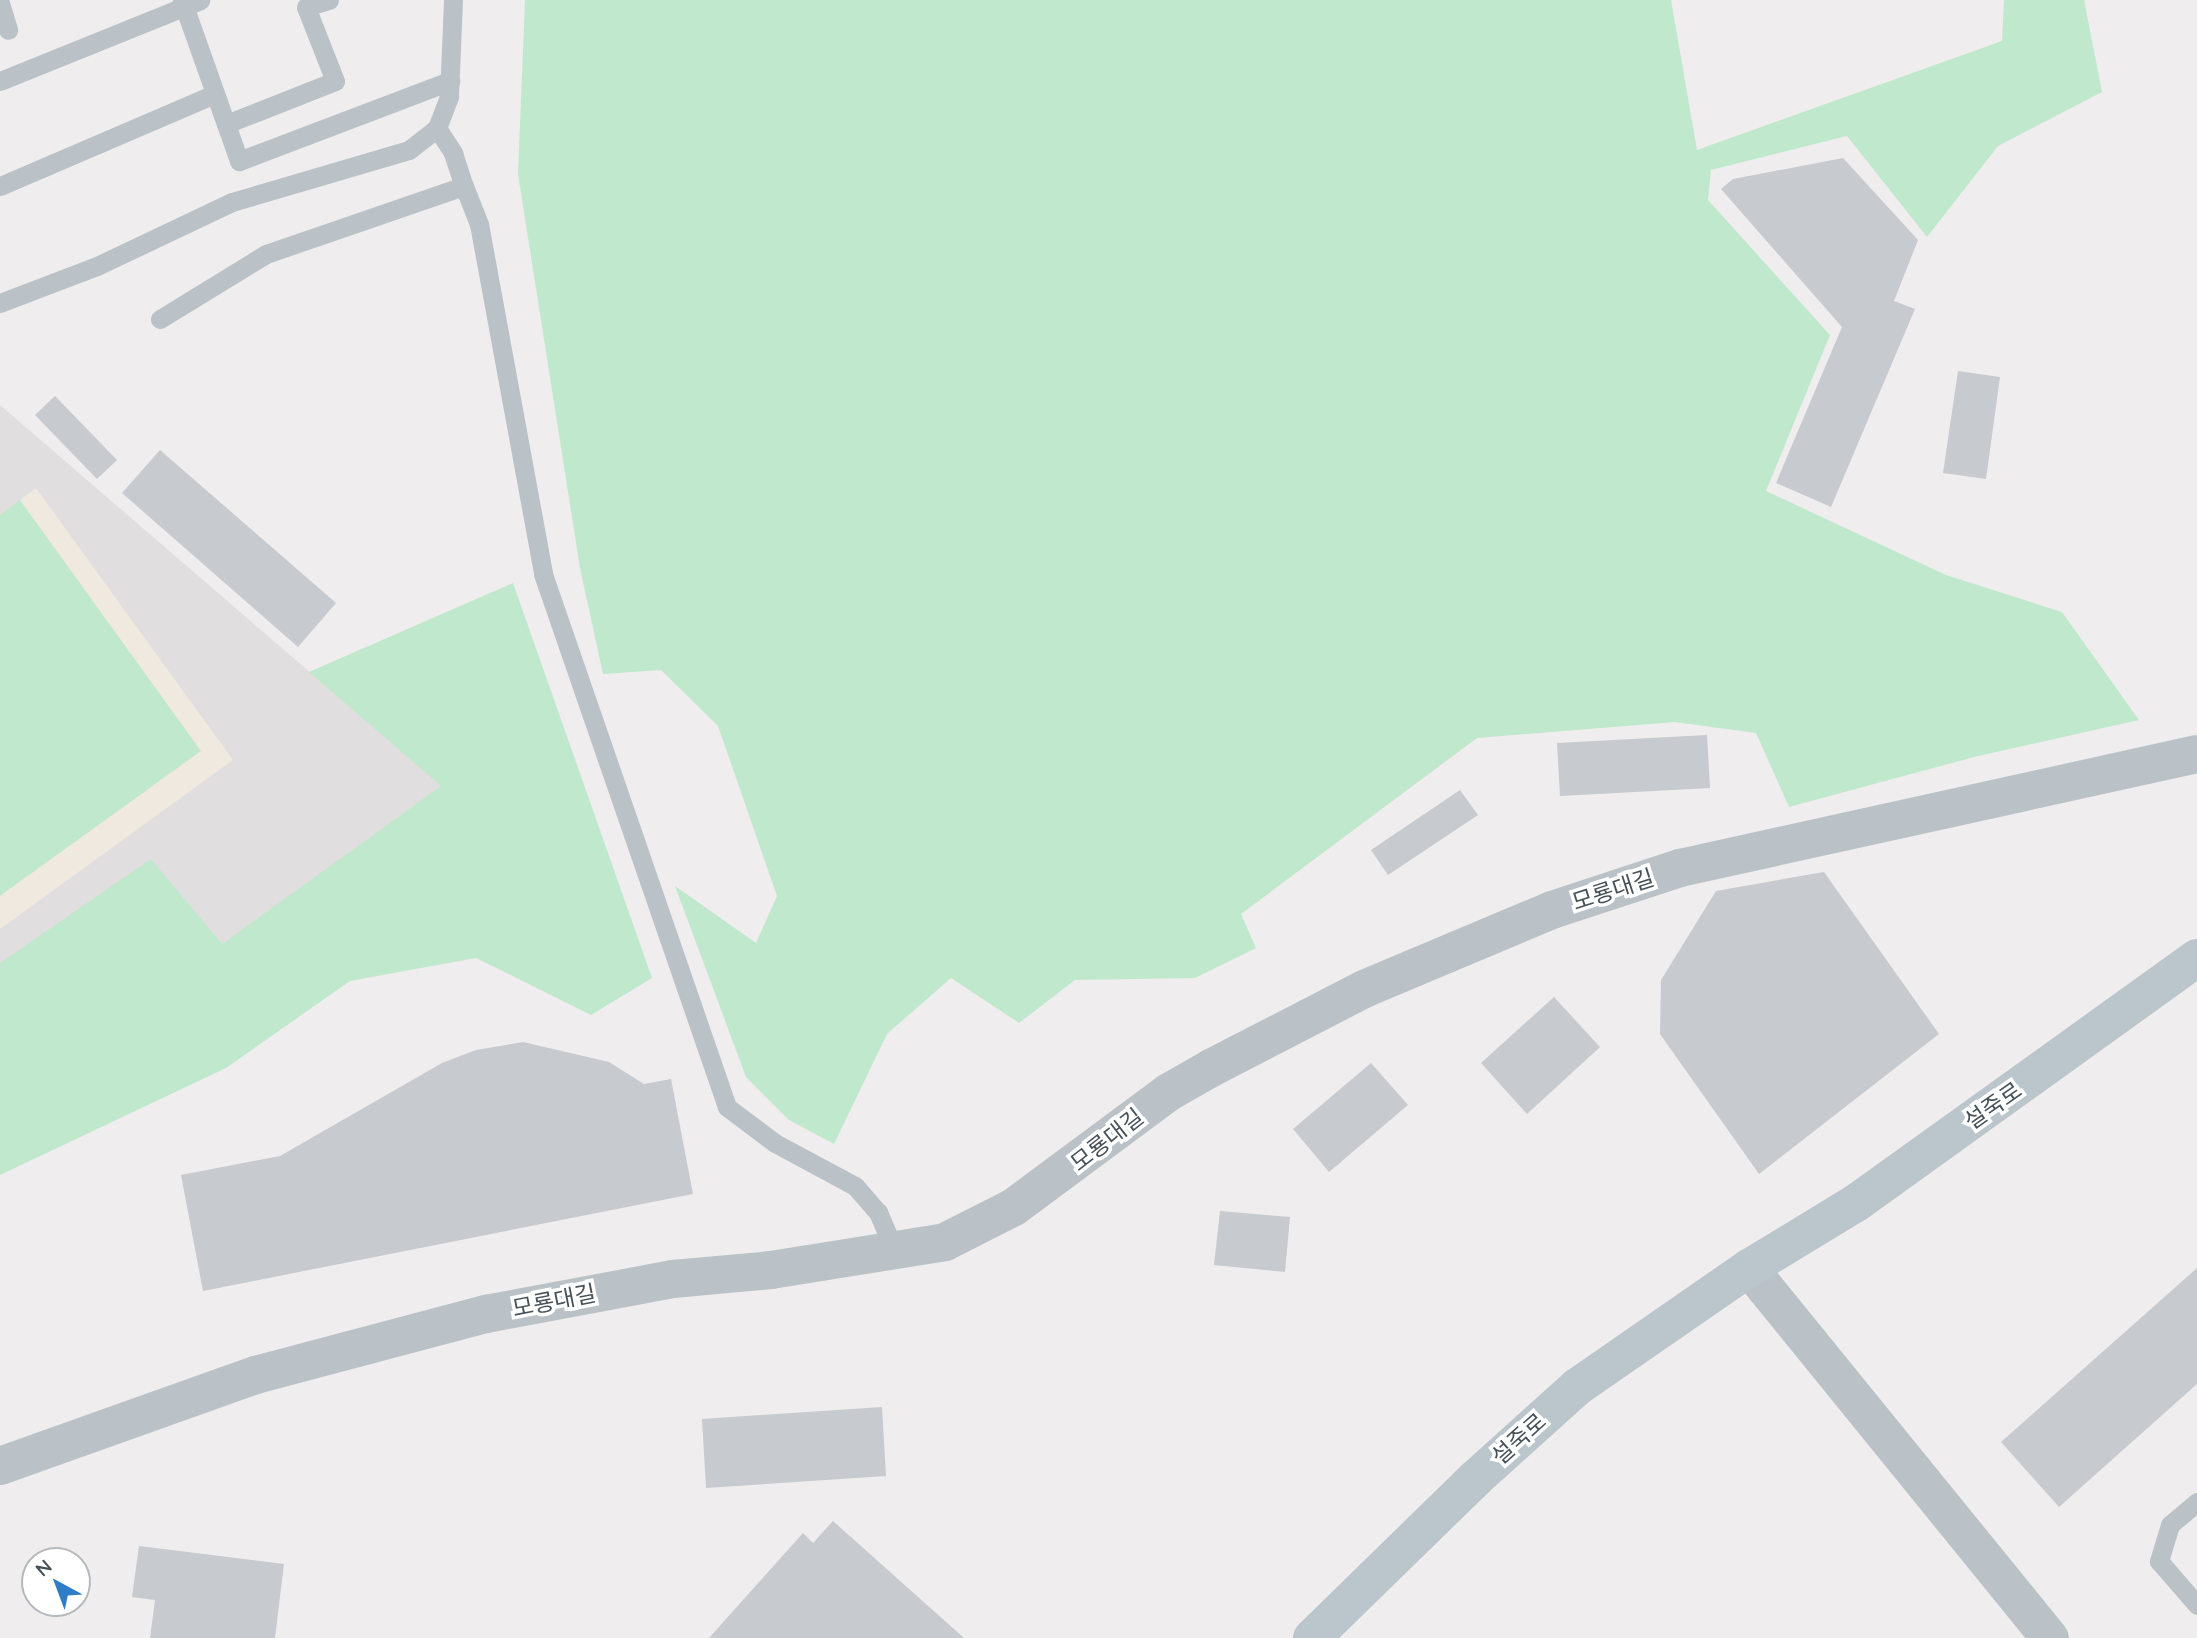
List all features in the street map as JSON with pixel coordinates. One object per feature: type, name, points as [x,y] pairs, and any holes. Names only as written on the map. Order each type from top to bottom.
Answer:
[{"type":"main road","name":"설죽로","points":[[1312,1638],[1476,1478],[1577,1387],[1749,1268],[1856,1203],[2197,958]]},
{"type":"street","name":"모룡대길","points":[[0,1465],[256,1375],[486,1314],[673,1279],[895,1252],[945,1242],[1014,1208],[1169,1092],[1241,1052],[1377,984],[1552,910],[1680,868],[2197,754]]},
{"type":"street","points":[[1749,1268],[2050,1638]]},
{"type":"lane","points":[[6,0],[0,3],[8,30]]},
{"type":"lane","points":[[226,124],[335,81],[306,7],[329,0]]},
{"type":"lane","points":[[0,303],[97,265],[232,202],[410,150],[437,128],[449,96],[453,0]]},
{"type":"lane","points":[[0,81],[189,2],[215,93],[239,161],[450,81]]},
{"type":"lane","points":[[0,186],[215,93]]},
{"type":"lane","points":[[437,128],[453,153],[479,224],[543,574],[727,1107],[775,1143],[855,1186],[878,1212],[895,1252]]},
{"type":"lane","points":[[160,318],[266,254],[464,186]]},
{"type":"lane","points":[[2197,1502],[2170,1525],[2159,1561],[2197,1605]]},
{"type":"shaded area","points":[[0,405],[442,786],[222,945],[0,971]]},
{"type":"green space","points":[[525,0],[1671,0],[1697,150],[2002,41],[2004,0],[2084,0],[2102,92],[1998,146],[1927,237],[1847,136],[1711,170],[1708,200],[1830,335],[1766,491],[1946,575],[2062,612],[2139,720],[1974,757],[1789,807],[1756,733],[1675,722],[1477,738],[1241,914],[1256,948],[1195,978],[1075,980],[1019,1023],[951,978],[887,1034],[834,1144],[789,1120],[746,1077],[675,886],[756,943],[777,896],[718,726],[661,670],[603,674],[580,568],[518,174]]},
{"type":"green space","points":[[20,500],[201,751],[0,896],[0,515]]},
{"type":"green space","points":[[513,583],[652,978],[591,1015],[476,958],[350,981],[226,1068],[0,1175],[0,963],[151,859],[222,944],[441,786],[309,672]]},
{"type":"sand","points":[[36,488],[233,760],[0,929],[0,896],[201,751],[20,500]]},
{"type":"building","points":[[1843,158],[1918,240],[1894,301],[1915,309],[1831,507],[1776,483],[1842,327],[1721,189],[1733,179]]},
{"type":"building","points":[[1958,371],[2000,377],[1986,479],[1943,473]]},
{"type":"building","points":[[55,396],[117,460],[97,479],[35,415]]},
{"type":"building","points":[[160,450],[336,603],[298,647],[122,493]]},
{"type":"building","points":[[1707,735],[1710,788],[1560,796],[1557,743]]},
{"type":"building","points":[[1460,790],[1478,815],[1388,875],[1371,850]]},
{"type":"building","points":[[1824,872],[1939,1034],[1759,1174],[1660,1034],[1661,980],[1716,891]]},
{"type":"building","points":[[1554,997],[1600,1047],[1527,1114],[1481,1063]]},
{"type":"building","points":[[523,1042],[609,1062],[644,1084],[671,1079],[693,1194],[203,1291],[181,1175],[280,1156],[442,1063],[476,1050]]},
{"type":"building","points":[[1371,1063],[1408,1105],[1329,1172],[1293,1129]]},
{"type":"building","points":[[1220,1211],[1290,1217],[1285,1272],[1214,1265]]},
{"type":"building","points":[[2197,1268],[2197,1384],[2059,1507],[2001,1442]]},
{"type":"building","points":[[882,1407],[886,1476],[706,1488],[702,1419]]},
{"type":"building","points":[[833,1521],[964,1638],[709,1638],[803,1533],[813,1543]]},
{"type":"building","points":[[139,1546],[284,1564],[275,1638],[150,1638],[155,1600],[132,1597]]}]
